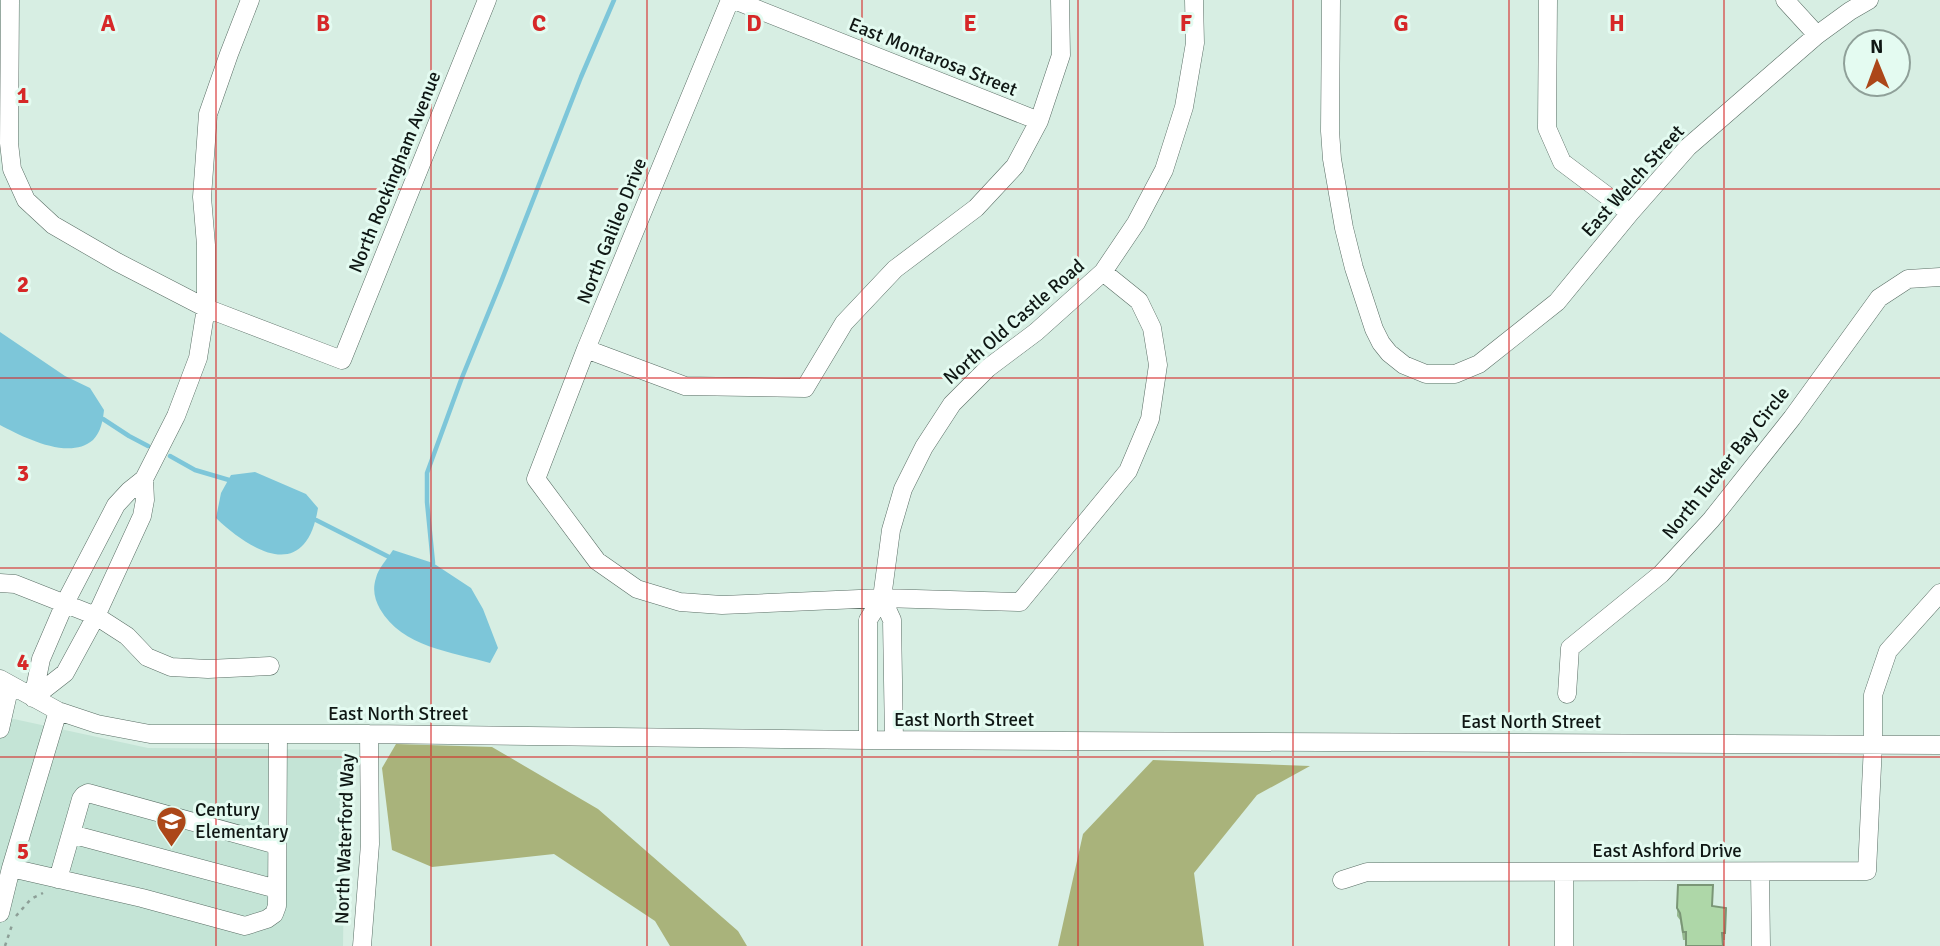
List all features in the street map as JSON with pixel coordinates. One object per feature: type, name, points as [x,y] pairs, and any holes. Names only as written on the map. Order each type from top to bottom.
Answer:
[{"type":"street","points":[[10,0],[9,143],[12,169],[26,200],[53,225],[206,308]]},
{"type":"street","points":[[33,698],[41,659],[65,603],[116,505],[144,480],[176,416],[198,358],[206,308],[206,245],[202,197],[208,114],[250,0]]},
{"type":"street","name":"North Rockingham Avenue","points":[[206,308],[342,360],[487,0]]},
{"type":"street","name":"East Montarosa Street","points":[[732,0],[1039,121]]},
{"type":"street","name":"North Galileo Drive","points":[[732,0],[586,349],[536,478],[597,561],[636,589],[680,602],[722,605],[882,598]]},
{"type":"street","points":[[586,349],[685,386],[805,388],[844,323],[895,269],[976,208],[1015,166],[1039,121],[1061,55],[1060,0]]},
{"type":"street","name":"North Old Castle Road","points":[[882,598],[891,530],[903,489],[952,404],[988,368],[1037,332],[1104,272],[1136,223],[1164,170],[1184,107],[1195,43],[1195,0]]},
{"type":"street","name":"East Welch Street","points":[[1331,0],[1332,159],[1354,268],[1374,330],[1381,343],[1404,365],[1426,374],[1455,374],[1479,364],[1557,302],[1688,147],[1817,36],[1850,10],[1869,0]]},
{"type":"street","points":[[1548,0],[1548,128],[1562,162],[1630,213]]},
{"type":"street","points":[[1785,0],[1817,36]]},
{"type":"street","points":[[882,598],[1020,602],[1128,471],[1150,418],[1158,365],[1152,328],[1139,301],[1104,272]]},
{"type":"street","name":"North Tucker Bay Circle","points":[[1567,694],[1570,648],[1661,574],[1711,520],[1792,418],[1879,298],[1908,279],[1940,276]]},
{"type":"street","points":[[33,698],[65,673],[96,616],[142,516],[145,500],[144,480]]},
{"type":"street","points":[[0,583],[15,583],[96,616],[127,636],[147,657],[171,667],[208,669],[270,666]]},
{"type":"street","points":[[1873,745],[1873,695],[1888,651],[1940,593]]},
{"type":"street","points":[[868,740],[868,620],[882,598]]},
{"type":"street","points":[[882,598],[892,620],[894,740]]},
{"type":"street","points":[[0,729],[5,682]]},
{"type":"street","name":"East North Street","points":[[5,682],[58,711],[97,724],[150,734],[1940,746]]},
{"type":"street","points":[[0,913],[58,711]]},
{"type":"street","name":"North Waterford Way","points":[[362,946],[370,844],[369,734]]},
{"type":"street","points":[[11,868],[142,898],[245,926],[258,923],[274,914],[277,906],[278,736]]},
{"type":"street","name":"East Ashford Drive","points":[[1342,880],[1367,872],[1867,871],[1873,745]]},
{"type":"street","points":[[58,879],[81,799],[88,793],[277,845]]},
{"type":"street","points":[[71,834],[277,889]]},
{"type":"street","points":[[1564,872],[1564,946]]},
{"type":"street","points":[[1760,872],[1761,946]]},
{"type":"path","points":[[5,946],[15,917],[31,899],[42,893]]},
{"type":"shaded area","name":"Century Elementary","points":[[0,716],[148,748],[346,750],[343,946],[0,946]]},
{"type":"green space","points":[[396,744],[492,747],[598,809],[738,931],[747,946],[670,946],[655,921],[554,854],[432,867],[392,850],[382,768]]},
{"type":"green space","points":[[1153,760],[1310,766],[1257,795],[1194,873],[1204,946],[1058,946],[1083,834]]},
{"type":"water","points":[[0,332],[65,376],[90,388],[104,410],[100,430],[93,440],[83,446],[59,448],[33,441],[0,425]]},
{"type":"water","points":[[255,472],[306,494],[318,508],[312,531],[302,546],[290,553],[277,554],[262,550],[246,542],[216,518],[221,493],[231,475]]},
{"type":"water","points":[[393,550],[433,563],[471,588],[483,609],[498,648],[490,663],[414,640],[389,622],[378,606],[374,587],[379,571]]},
{"type":"building","points":[[1678,885],[1713,885],[1712,906],[1726,908],[1723,946],[1686,946],[1686,932],[1683,932],[1677,908]]},
{"type":"waterway","points":[[433,563],[427,473],[461,380],[614,0]]},
{"type":"waterway","points":[[103,419],[148,446]]},
{"type":"waterway","points":[[170,456],[195,470],[229,480]]},
{"type":"waterway","points":[[316,520],[393,559]]},
{"type":"place","name":"Century Elementary","points":[[172,848]]}]
